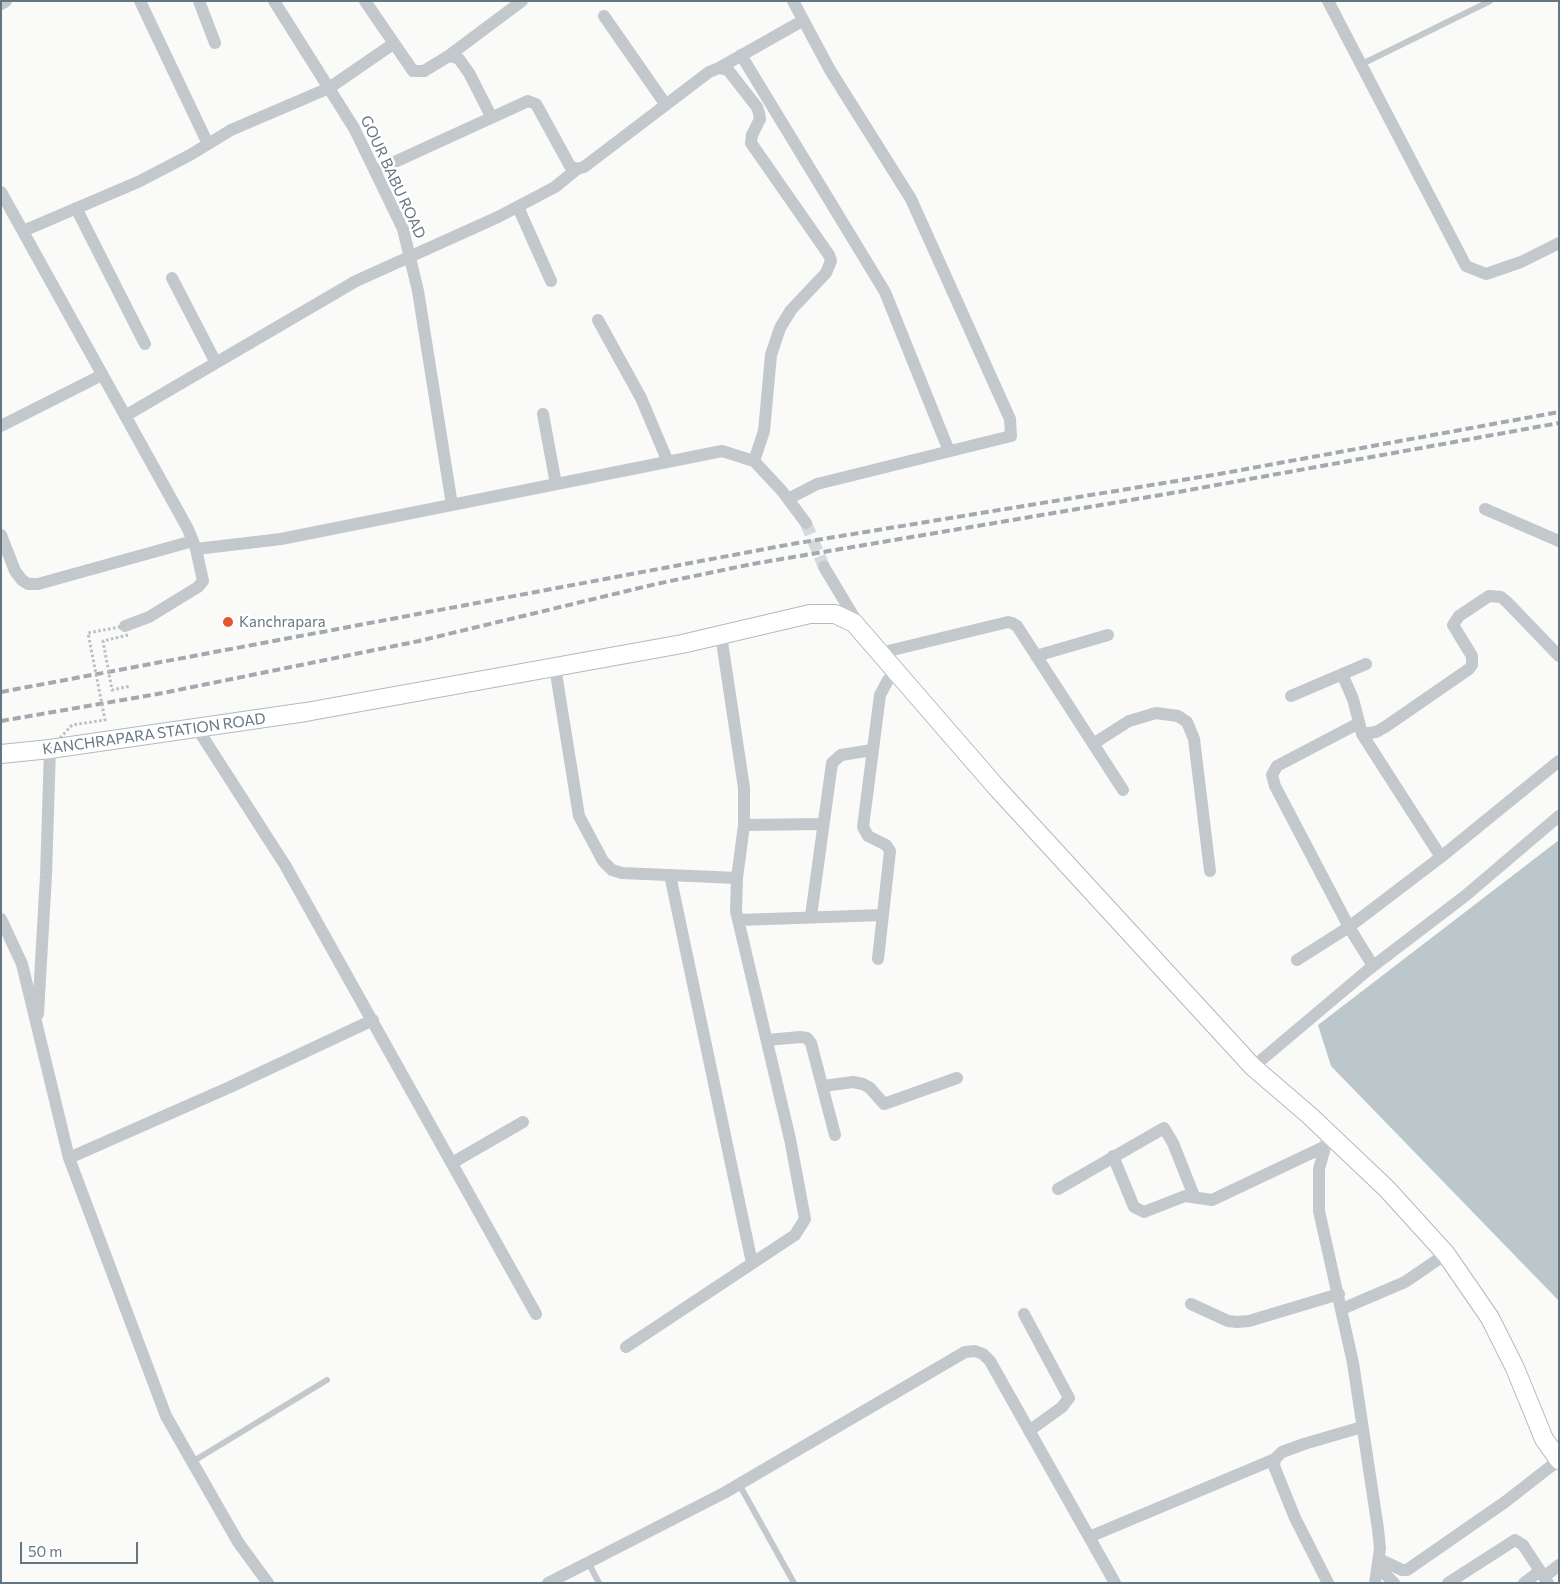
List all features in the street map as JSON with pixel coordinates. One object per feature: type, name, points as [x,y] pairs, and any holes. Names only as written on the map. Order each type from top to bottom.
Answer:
[{"type":"street","points":[[1,4],[6,1]]},
{"type":"street","points":[[140,1],[208,144]]},
{"type":"street","points":[[199,1],[215,43]]},
{"type":"street","name":"GOUR BABU ROAD","points":[[274,1],[354,128],[403,229],[411,255],[452,505]]},
{"type":"street","points":[[364,1],[413,71],[424,70],[447,57],[522,1]]},
{"type":"street","points":[[788,499],[817,484],[1011,436],[1010,419],[911,199],[830,70],[792,1]]},
{"type":"street","points":[[1328,1],[1466,266],[1486,274],[1521,262],[1559,243]]},
{"type":"street","points":[[604,16],[666,105]]},
{"type":"street","points":[[125,416],[356,281],[518,207],[555,187],[709,72],[802,21]]},
{"type":"street","points":[[22,231],[138,182],[258,117],[329,88],[393,44]]},
{"type":"street","points":[[741,55],[885,292],[949,451]]},
{"type":"street","points":[[447,57],[455,57],[463,64],[491,116]]},
{"type":"street","points":[[719,68],[728,70],[757,107],[760,119],[752,135],[752,143],[829,254],[831,261],[826,273],[791,310],[780,328],[772,355],[764,431],[754,461]]},
{"type":"street","points":[[375,171],[522,102],[536,104],[570,166],[578,169]]},
{"type":"street","points":[[1,192],[6,211],[22,231],[194,545],[203,581],[198,588],[126,630]]},
{"type":"street","points":[[518,207],[551,281]]},
{"type":"street","points":[[76,208],[145,344]]},
{"type":"street","points":[[172,278],[216,363]]},
{"type":"street","points":[[598,320],[641,398],[668,462]]},
{"type":"street","points":[[1,426],[102,375]]},
{"type":"street","points":[[543,414],[556,484]]},
{"type":"street","points":[[1,535],[15,571],[28,584],[38,584],[194,545],[281,540],[722,451],[754,461],[788,499],[806,523]]},
{"type":"street","points":[[1485,509],[1559,542]]},
{"type":"street","points":[[824,567],[866,638]]},
{"type":"street","points":[[1373,966],[1349,927],[1275,786],[1272,775],[1276,766],[1360,728],[1376,732],[1469,669],[1472,665],[1472,656],[1453,625],[1458,616],[1489,596],[1501,597],[1559,656]]},
{"type":"street","name":"KANCHRAPARA STATION ROAD","points":[[1,754],[50,749],[306,712],[721,635],[810,614],[835,614],[854,623],[997,788],[1253,1067],[1326,1140],[1387,1189],[1446,1254],[1490,1318],[1515,1368],[1544,1438],[1559,1460]]},
{"type":"street","points":[[880,653],[1008,622],[1017,626],[1123,790]]},
{"type":"street","points":[[626,1347],[795,1234],[805,1219],[790,1139],[736,910],[737,878],[744,825],[744,788],[741,757],[721,635]]},
{"type":"street","points":[[1036,656],[1108,635]]},
{"type":"street","points":[[1291,696],[1366,664]]},
{"type":"street","points":[[555,667],[579,816],[584,829],[603,861],[612,870],[622,874],[737,878]]},
{"type":"street","points":[[878,959],[890,851],[886,845],[868,836],[863,827],[880,695],[888,680],[896,672]]},
{"type":"street","points":[[1342,674],[1353,699],[1360,728],[1441,857]]},
{"type":"street","points":[[1093,744],[1129,721],[1156,713],[1178,716],[1187,722],[1192,729],[1194,739],[1210,871]]},
{"type":"street","points":[[196,728],[286,865],[536,1314]]},
{"type":"street","points":[[37,1026],[44,924],[50,749]]},
{"type":"street","points":[[811,916],[822,824],[832,763],[841,755],[872,750]]},
{"type":"street","points":[[1297,960],[1349,927],[1441,857],[1559,761]]},
{"type":"street","points":[[1253,1067],[1373,966],[1464,896],[1559,816]]},
{"type":"street","points":[[744,825],[822,824]]},
{"type":"street","points":[[670,875],[752,1264]]},
{"type":"street","points":[[739,920],[883,915]]},
{"type":"street","points":[[1,919],[22,964],[69,1158],[166,1416],[238,1542],[268,1583]]},
{"type":"street","points":[[69,1158],[230,1087],[373,1020]]},
{"type":"street","points":[[767,1040],[807,1038],[814,1050],[835,1135]]},
{"type":"street","points":[[823,1086],[853,1082],[863,1084],[870,1088],[884,1104],[957,1078]]},
{"type":"street","points":[[452,1164],[523,1122]]},
{"type":"street","points":[[1058,1189],[1164,1128],[1173,1143],[1194,1196]]},
{"type":"street","points":[[1113,1156],[1137,1210],[1144,1212],[1185,1196],[1212,1200],[1326,1140]]},
{"type":"street","points":[[1326,1140],[1320,1169],[1319,1211],[1342,1309],[1378,1529],[1378,1563],[1375,1583]]},
{"type":"street","points":[[1342,1309],[1405,1282],[1446,1254]]},
{"type":"street","points":[[1191,1304],[1228,1320],[1243,1322],[1339,1294]]},
{"type":"street","points":[[1024,1314],[1069,1398],[1062,1408],[1029,1431]]},
{"type":"street","points":[[548,1583],[739,1484],[965,1352],[975,1351],[983,1354],[990,1362],[1114,1583]]},
{"type":"street","points":[[1089,1538],[1275,1459],[1282,1452],[1362,1427]]},
{"type":"street","points":[[1275,1459],[1274,1466],[1295,1518],[1328,1583]]},
{"type":"street","points":[[1378,1563],[1407,1570],[1505,1502],[1559,1460]]},
{"type":"street","points":[[1448,1583],[1515,1540],[1523,1545],[1544,1577]]},
{"type":"street","points":[[1378,1563],[1394,1583]]},
{"type":"street","points":[[1524,1583],[1544,1577],[1559,1565]]},
{"type":"lane","points":[[1362,64],[1490,1]]},
{"type":"lane","points":[[192,1462],[327,1380]]},
{"type":"lane","points":[[739,1484],[794,1583]]},
{"type":"lane","points":[[588,1562],[598,1583]]},
{"type":"path","points":[[126,630],[103,641],[112,690],[131,686]]},
{"type":"path","points":[[50,749],[72,725],[105,720],[88,633],[126,630]]},
{"type":"shaded area","points":[[1559,840],[1559,1301],[1331,1066],[1318,1025]]},
{"type":"tunnel","points":[[806,523],[824,567]]},
{"type":"railway","points":[[1,692],[792,544],[1219,474],[1559,412]]},
{"type":"railway","points":[[1,721],[163,693],[419,641],[656,584],[752,564],[1178,492],[1559,423]]},
{"type":"place","name":"Kanchrapara","points":[[228,622]]}]
